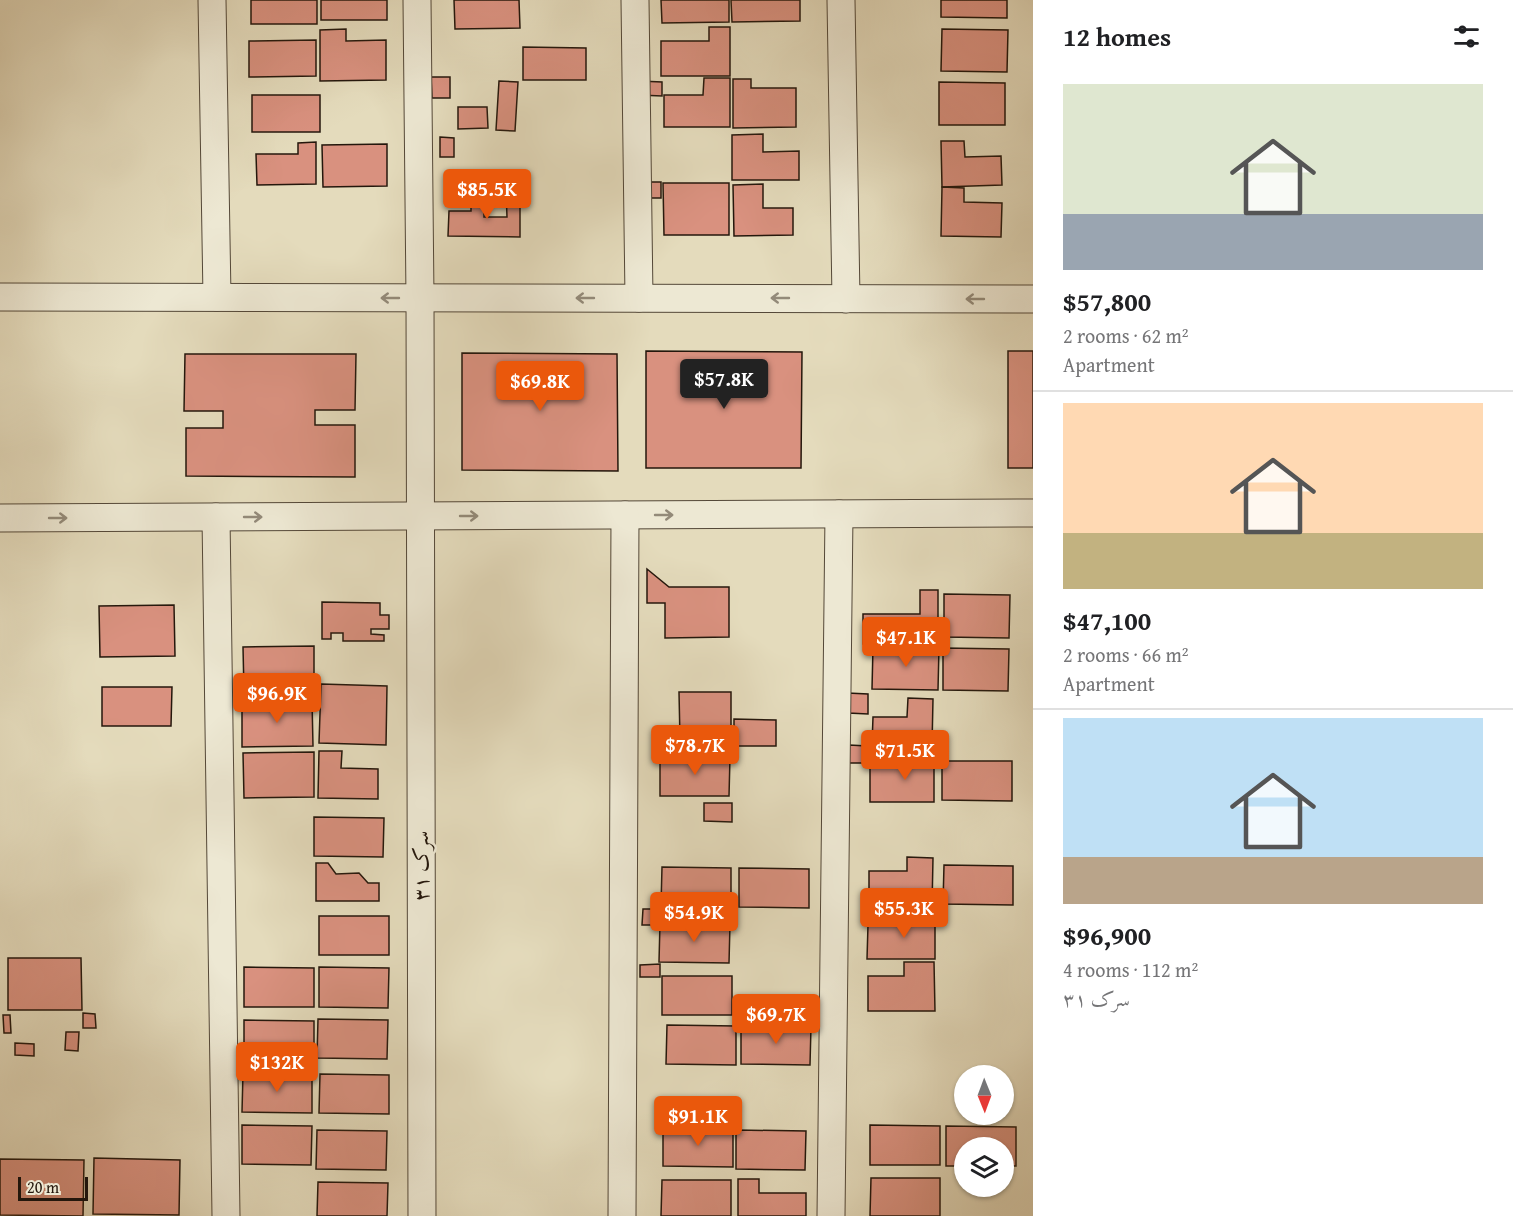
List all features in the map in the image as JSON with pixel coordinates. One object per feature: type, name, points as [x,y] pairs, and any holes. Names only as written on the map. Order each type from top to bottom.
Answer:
[{"type":"street","points":[[212,0],[218,297]]},
{"type":"street","name":"سرک ۳۱","points":[[417,0],[421,516],[422,1216]]},
{"type":"street","points":[[635,0],[639,298]]},
{"type":"street","points":[[841,0],[846,298]]},
{"type":"street","points":[[0,297],[1033,299]]},
{"type":"street","points":[[0,518],[1033,513]]},
{"type":"street","points":[[831,1216],[839,514]]},
{"type":"street","points":[[622,1216],[625,515]]},
{"type":"street","points":[[216,517],[226,1216]]},
{"type":"building","points":[[251,0],[317,0],[317,24],[251,24]]},
{"type":"building","points":[[321,0],[387,0],[387,20],[321,20]]},
{"type":"building","points":[[454,0],[519,0],[520,28],[455,29]]},
{"type":"building","points":[[661,0],[729,0],[729,22],[662,23]]},
{"type":"building","points":[[731,0],[800,0],[800,21],[732,22]]},
{"type":"building","points":[[941,0],[1007,0],[1007,18],[941,17]]},
{"type":"building","points":[[709,27],[730,27],[730,76],[661,76],[661,41],[709,41]]},
{"type":"building","points":[[346,29],[346,41],[386,40],[386,80],[320,81],[320,30]]},
{"type":"building","points":[[942,29],[1008,30],[1007,72],[941,71]]},
{"type":"building","points":[[316,40],[316,76],[249,77],[249,41]]},
{"type":"building","points":[[523,47],[586,48],[586,80],[523,80]]},
{"type":"building","points":[[431,77],[450,77],[450,98],[432,98]]},
{"type":"building","points":[[704,78],[730,78],[730,127],[664,127],[664,95],[703,95]]},
{"type":"building","points":[[733,79],[751,79],[751,88],[796,88],[796,127],[733,128]]},
{"type":"building","points":[[499,81],[518,82],[515,131],[496,130]]},
{"type":"building","points":[[639,81],[662,82],[662,96],[639,95]]},
{"type":"building","points":[[939,82],[1005,83],[1005,125],[939,125]]},
{"type":"building","points":[[252,95],[320,95],[320,132],[252,132]]},
{"type":"building","points":[[458,107],[487,107],[488,128],[458,129]]},
{"type":"building","points":[[763,134],[763,152],[799,151],[799,180],[732,180],[732,135]]},
{"type":"building","points":[[440,137],[454,138],[454,157],[440,157]]},
{"type":"building","points":[[941,141],[964,141],[965,157],[1001,156],[1002,185],[942,187]]},
{"type":"building","points":[[316,142],[316,184],[257,185],[256,154],[298,154],[298,143]]},
{"type":"building","points":[[387,144],[387,186],[323,187],[322,145]]},
{"type":"building","points":[[642,182],[661,182],[661,198],[641,198]]},
{"type":"building","points":[[663,183],[729,183],[729,235],[664,235]]},
{"type":"building","points":[[763,184],[763,208],[793,208],[793,235],[734,236],[733,185]]},
{"type":"building","points":[[942,187],[964,188],[964,202],[1002,203],[1001,237],[941,236]]},
{"type":"building","points":[[520,188],[520,237],[448,236],[449,211],[471,211],[471,200],[484,200],[484,217],[507,217],[506,189]]},
{"type":"building","points":[[646,351],[802,352],[801,468],[646,468]]},
{"type":"building","points":[[1008,351],[1033,351],[1033,468],[1008,468]]},
{"type":"building","points":[[462,353],[617,354],[618,471],[462,470]]},
{"type":"building","points":[[185,354],[356,354],[355,410],[315,410],[315,425],[355,425],[355,477],[186,476],[186,428],[223,428],[223,411],[184,411]]},
{"type":"building","points":[[647,569],[669,587],[729,587],[729,637],[665,638],[665,603],[647,603]]},
{"type":"building","points":[[920,590],[938,590],[938,643],[863,644],[863,614],[920,614]]},
{"type":"building","points":[[944,594],[1010,595],[1009,638],[944,637]]},
{"type":"building","points":[[322,602],[380,603],[380,615],[389,615],[389,629],[371,629],[371,634],[384,635],[384,641],[343,641],[343,633],[331,633],[331,639],[322,639]]},
{"type":"building","points":[[174,605],[175,656],[100,657],[99,606]]},
{"type":"building","points":[[314,646],[314,692],[244,692],[243,647]]},
{"type":"building","points":[[873,647],[939,647],[938,690],[872,689]]},
{"type":"building","points":[[943,648],[1009,649],[1008,691],[943,690]]},
{"type":"building","points":[[321,684],[387,686],[386,745],[319,743]]},
{"type":"building","points":[[102,687],[172,687],[171,726],[102,726]]},
{"type":"building","points":[[679,692],[731,692],[731,739],[680,739]]},
{"type":"building","points":[[847,693],[868,694],[868,714],[848,713]]},
{"type":"building","points":[[908,698],[933,699],[932,746],[872,745],[873,717],[907,717]]},
{"type":"building","points":[[312,700],[313,746],[242,747],[242,701]]},
{"type":"building","points":[[734,719],[776,720],[776,746],[734,746]]},
{"type":"building","points":[[849,745],[867,746],[866,763],[848,763]]},
{"type":"building","points":[[319,751],[342,751],[341,768],[378,769],[378,799],[318,798]]},
{"type":"building","points":[[314,752],[314,797],[244,798],[243,753]]},
{"type":"building","points":[[908,752],[934,752],[934,802],[870,802],[870,768],[909,767]]},
{"type":"building","points":[[660,756],[730,757],[729,796],[660,796]]},
{"type":"building","points":[[942,761],[1012,761],[1012,801],[942,800]]},
{"type":"building","points":[[704,803],[732,803],[732,822],[704,821]]},
{"type":"building","points":[[314,817],[384,818],[383,857],[314,856]]},
{"type":"building","points":[[907,857],[933,858],[932,907],[869,907],[869,871],[907,871]]},
{"type":"building","points":[[316,863],[328,863],[336,874],[359,873],[368,883],[379,883],[379,901],[316,901]]},
{"type":"building","points":[[944,865],[1013,866],[1013,905],[943,904]]},
{"type":"building","points":[[662,867],[731,868],[731,907],[661,906]]},
{"type":"building","points":[[739,868],[809,869],[809,908],[739,907]]},
{"type":"building","points":[[643,909],[659,909],[659,925],[642,925]]},
{"type":"building","points":[[913,912],[935,912],[935,959],[867,959],[868,925],[913,925]]},
{"type":"building","points":[[319,916],[389,916],[389,955],[319,955]]},
{"type":"building","points":[[660,923],[730,924],[729,963],[659,962]]},
{"type":"building","points":[[8,958],[81,958],[82,1010],[8,1010]]},
{"type":"building","points":[[904,962],[934,962],[935,1011],[868,1011],[868,976],[904,976]]},
{"type":"building","points":[[660,964],[660,977],[640,977],[640,965]]},
{"type":"building","points":[[244,967],[314,968],[314,1007],[244,1007]]},
{"type":"building","points":[[319,967],[389,968],[388,1008],[319,1007]]},
{"type":"building","points":[[662,976],[732,976],[732,1015],[662,1015]]},
{"type":"building","points":[[83,1013],[95,1014],[96,1028],[83,1028]]},
{"type":"building","points":[[3,1015],[10,1015],[11,1033],[4,1033]]},
{"type":"building","points":[[318,1019],[388,1020],[387,1059],[317,1058]]},
{"type":"building","points":[[244,1020],[314,1021],[314,1060],[244,1060]]},
{"type":"building","points":[[667,1025],[736,1026],[736,1065],[666,1064]]},
{"type":"building","points":[[741,1025],[811,1026],[810,1065],[741,1064]]},
{"type":"building","points":[[66,1032],[79,1032],[78,1051],[65,1050]]},
{"type":"building","points":[[15,1043],[34,1044],[34,1056],[15,1055]]},
{"type":"building","points":[[243,1073],[312,1073],[312,1113],[242,1112]]},
{"type":"building","points":[[320,1074],[389,1075],[389,1114],[319,1113]]},
{"type":"building","points":[[242,1125],[312,1126],[311,1165],[242,1164]]},
{"type":"building","points":[[870,1125],[940,1126],[940,1165],[870,1165]]},
{"type":"building","points":[[946,1126],[1016,1127],[1016,1166],[1014,1166],[1014,1137],[954,1137],[954,1166],[946,1166]]},
{"type":"building","points":[[663,1127],[733,1128],[733,1167],[663,1166]]},
{"type":"building","points":[[317,1130],[387,1131],[386,1170],[316,1169]]},
{"type":"building","points":[[736,1130],[806,1131],[805,1170],[736,1169]]},
{"type":"building","points":[[94,1158],[180,1160],[179,1215],[93,1214]]},
{"type":"building","points":[[0,1159],[84,1160],[83,1216],[0,1215]]},
{"type":"building","points":[[871,1178],[940,1178],[940,1216],[870,1216]]},
{"type":"building","points":[[738,1179],[759,1179],[759,1193],[806,1193],[806,1216],[738,1216]]},
{"type":"building","points":[[662,1180],[731,1180],[731,1216],[661,1216]]},
{"type":"building","points":[[318,1182],[388,1183],[387,1216],[317,1216]]}]
